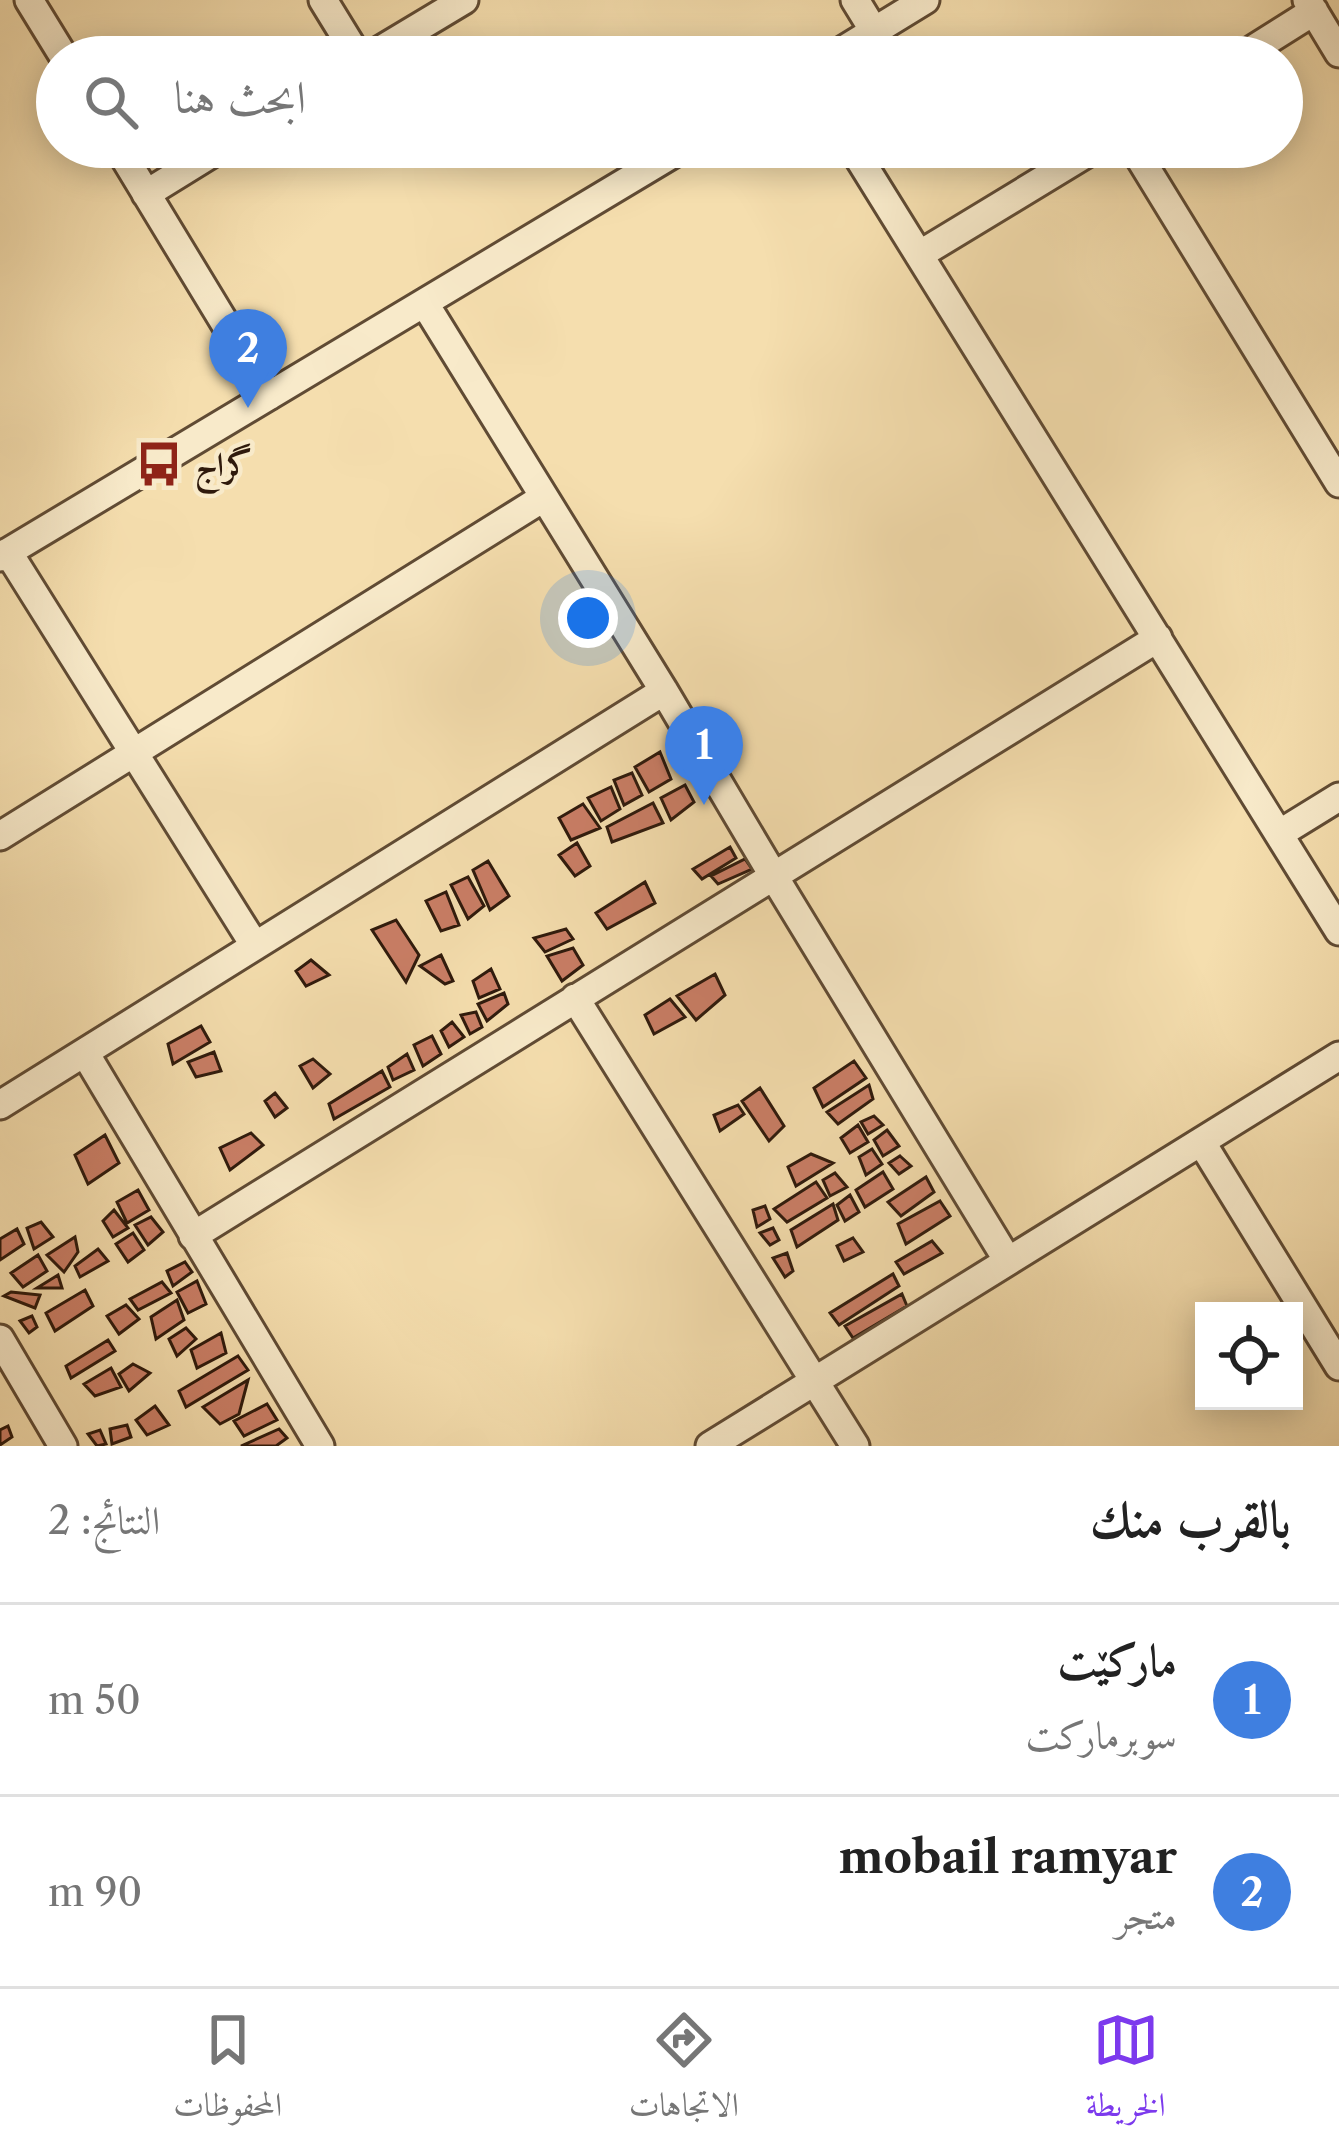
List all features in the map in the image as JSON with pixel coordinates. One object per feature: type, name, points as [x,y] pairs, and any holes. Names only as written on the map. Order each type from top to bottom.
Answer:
[{"type":"street","points":[[29,0],[51,36]]},
{"type":"street","points":[[323,0],[345,36]]},
{"type":"street","points":[[404,36],[464,0]]},
{"type":"street","points":[[855,0],[874,32]]},
{"type":"street","points":[[867,36],[926,0]]},
{"type":"street","points":[[1269,36],[1310,6],[1339,53]]},
{"type":"street","points":[[131,168],[269,396]]},
{"type":"street","points":[[146,194],[188,168]]},
{"type":"street","points":[[254,946],[4,555],[649,168]]},
{"type":"street","points":[[865,168],[1339,931]]},
{"type":"street","points":[[919,255],[1062,168]]},
{"type":"street","points":[[1146,168],[1339,483]]},
{"type":"street","points":[[425,304],[1008,1261]]},
{"type":"street","points":[[0,836],[543,498]]},
{"type":"street","points":[[193,1236],[1158,638]]},
{"type":"street","points":[[0,1105],[664,691]]},
{"type":"street","points":[[1279,834],[1339,797]]},
{"type":"street","points":[[575,998],[855,1446]]},
{"type":"street","points":[[85,1053],[320,1446]]},
{"type":"street","points":[[710,1446],[1339,1056]]},
{"type":"street","points":[[1202,1143],[1339,1366]]},
{"type":"street","points":[[0,1339],[63,1446]]},
{"type":"building","points":[[660,752],[671,779],[649,792],[635,767]]},
{"type":"building","points":[[632,773],[642,795],[624,805],[614,780]]},
{"type":"building","points":[[685,785],[694,802],[671,820],[661,798]]},
{"type":"building","points":[[611,787],[620,809],[601,821],[588,798]]},
{"type":"building","points":[[653,803],[663,823],[612,842],[607,827]]},
{"type":"building","points":[[583,804],[600,828],[571,840],[559,818]]},
{"type":"building","points":[[577,843],[590,866],[575,876],[559,855]]},
{"type":"building","points":[[730,847],[736,858],[702,879],[693,869]]},
{"type":"building","points":[[745,859],[752,869],[718,884],[711,876]]},
{"type":"building","points":[[488,861],[509,896],[490,910],[473,870]]},
{"type":"building","points":[[468,877],[484,906],[468,919],[451,885]]},
{"type":"building","points":[[645,882],[655,903],[607,929],[596,913]]},
{"type":"building","points":[[446,892],[459,925],[441,931],[426,901]]},
{"type":"building","points":[[396,920],[419,955],[406,982],[372,930]]},
{"type":"building","points":[[566,929],[573,939],[545,952],[534,938]]},
{"type":"building","points":[[573,948],[583,965],[562,981],[547,956]]},
{"type":"building","points":[[441,955],[453,981],[445,984],[420,966]]},
{"type":"building","points":[[311,960],[329,975],[306,986],[296,971]]},
{"type":"building","points":[[491,969],[500,989],[479,998],[473,981]]},
{"type":"building","points":[[715,974],[725,995],[696,1020],[677,996]]},
{"type":"building","points":[[504,993],[508,1004],[487,1021],[478,1004]]},
{"type":"building","points":[[670,999],[685,1017],[654,1034],[645,1015]]},
{"type":"building","points":[[476,1012],[482,1027],[470,1034],[461,1015]]},
{"type":"building","points":[[452,1022],[464,1037],[449,1047],[441,1031]]},
{"type":"building","points":[[201,1026],[210,1042],[173,1064],[168,1044]]},
{"type":"building","points":[[432,1036],[441,1054],[423,1066],[414,1045]]},
{"type":"building","points":[[214,1052],[221,1071],[196,1077],[188,1062]]},
{"type":"building","points":[[407,1054],[414,1070],[393,1080],[388,1067]]},
{"type":"building","points":[[313,1059],[330,1074],[313,1088],[300,1066]]},
{"type":"building","points":[[854,1061],[866,1078],[823,1107],[814,1088]]},
{"type":"building","points":[[382,1071],[390,1087],[334,1119],[329,1104]]},
{"type":"building","points":[[869,1085],[873,1099],[838,1124],[827,1112]]},
{"type":"building","points":[[760,1088],[784,1126],[769,1141],[742,1101]]},
{"type":"building","points":[[275,1093],[287,1108],[275,1117],[265,1101]]},
{"type":"building","points":[[738,1105],[744,1114],[720,1131],[714,1115]]},
{"type":"building","points":[[874,1116],[883,1125],[868,1134],[861,1122]]},
{"type":"building","points":[[858,1125],[868,1142],[850,1153],[841,1138]]},
{"type":"building","points":[[887,1130],[899,1146],[883,1156],[874,1140]]},
{"type":"building","points":[[251,1133],[263,1145],[230,1170],[220,1148]]},
{"type":"building","points":[[105,1135],[119,1163],[88,1184],[75,1155]]},
{"type":"building","points":[[872,1149],[882,1164],[866,1175],[859,1157]]},
{"type":"building","points":[[811,1154],[833,1163],[796,1186],[788,1167]]},
{"type":"building","points":[[900,1156],[911,1166],[899,1174],[889,1163]]},
{"type":"building","points":[[883,1172],[893,1189],[865,1207],[856,1190]]},
{"type":"building","points":[[835,1173],[847,1187],[830,1196],[823,1180]]},
{"type":"building","points":[[926,1177],[934,1192],[901,1216],[888,1202]]},
{"type":"building","points":[[816,1182],[827,1198],[787,1222],[774,1209]]},
{"type":"building","points":[[138,1190],[149,1210],[127,1223],[117,1202]]},
{"type":"building","points":[[850,1195],[859,1212],[845,1221],[837,1205]]},
{"type":"building","points":[[940,1201],[950,1216],[906,1244],[898,1224]]},
{"type":"building","points":[[833,1204],[838,1220],[797,1247],[791,1230]]},
{"type":"building","points":[[765,1206],[770,1219],[757,1227],[753,1210]]},
{"type":"building","points":[[114,1210],[128,1228],[113,1237],[103,1221]]},
{"type":"building","points":[[151,1217],[163,1232],[148,1245],[135,1225]]},
{"type":"building","points":[[41,1222],[53,1237],[34,1249],[27,1228]]},
{"type":"building","points":[[773,1228],[779,1240],[770,1245],[760,1233]]},
{"type":"building","points":[[17,1229],[24,1244],[0,1260],[0,1239]]},
{"type":"building","points":[[133,1233],[144,1250],[128,1262],[116,1244]]},
{"type":"building","points":[[75,1237],[78,1252],[64,1272],[47,1255]]},
{"type":"building","points":[[853,1238],[863,1252],[844,1261],[837,1246]]},
{"type":"building","points":[[932,1241],[942,1253],[904,1274],[896,1262]]},
{"type":"building","points":[[98,1249],[108,1261],[80,1277],[75,1266]]},
{"type":"building","points":[[787,1253],[793,1271],[785,1277],[773,1258]]},
{"type":"building","points":[[38,1255],[47,1271],[23,1287],[11,1273]]},
{"type":"building","points":[[185,1262],[192,1272],[173,1286],[167,1271]]},
{"type":"building","points":[[893,1274],[899,1286],[839,1325],[830,1313]]},
{"type":"building","points":[[58,1275],[62,1288],[37,1288]]},
{"type":"building","points":[[197,1281],[206,1304],[188,1313],[177,1292]]},
{"type":"building","points":[[162,1282],[171,1293],[138,1310],[130,1299]]},
{"type":"building","points":[[85,1290],[93,1306],[55,1331],[46,1313]]},
{"type":"building","points":[[11,1292],[40,1295],[35,1308],[4,1296]]},
{"type":"building","points":[[902,1294],[907,1306],[853,1338],[845,1326]]},
{"type":"building","points":[[177,1300],[184,1320],[156,1339],[151,1317]]},
{"type":"building","points":[[126,1305],[139,1319],[119,1334],[107,1316]]},
{"type":"building","points":[[32,1316],[37,1327],[29,1333],[20,1321]]},
{"type":"building","points":[[186,1328],[196,1339],[177,1356],[169,1339]]},
{"type":"building","points":[[221,1333],[226,1353],[197,1368],[191,1350]]},
{"type":"building","points":[[108,1340],[115,1351],[71,1378],[66,1366]]},
{"type":"building","points":[[238,1356],[248,1370],[186,1407],[179,1391]]},
{"type":"building","points":[[133,1364],[150,1373],[129,1391],[119,1374]]},
{"type":"building","points":[[111,1368],[121,1387],[95,1396],[84,1384]]},
{"type":"building","points":[[248,1380],[239,1414],[220,1424],[203,1407]]},
{"type":"building","points":[[267,1404],[277,1420],[244,1436],[234,1421]]},
{"type":"building","points":[[155,1406],[169,1425],[147,1435],[136,1420]]},
{"type":"building","points":[[127,1425],[131,1437],[112,1444],[110,1429]]},
{"type":"building","points":[[8,1426],[12,1437],[0,1445],[0,1430]]},
{"type":"building","points":[[279,1429],[287,1438],[276,1446],[241,1446]]},
{"type":"building","points":[[100,1430],[106,1444],[97,1446],[88,1434]]},
{"type":"place","name":"mobail ramyar","points":[[248,408]]},
{"type":"place","name":"گراج","points":[[159,464]]},
{"type":"place","name":"مارکێت","points":[[704,805]]}]
